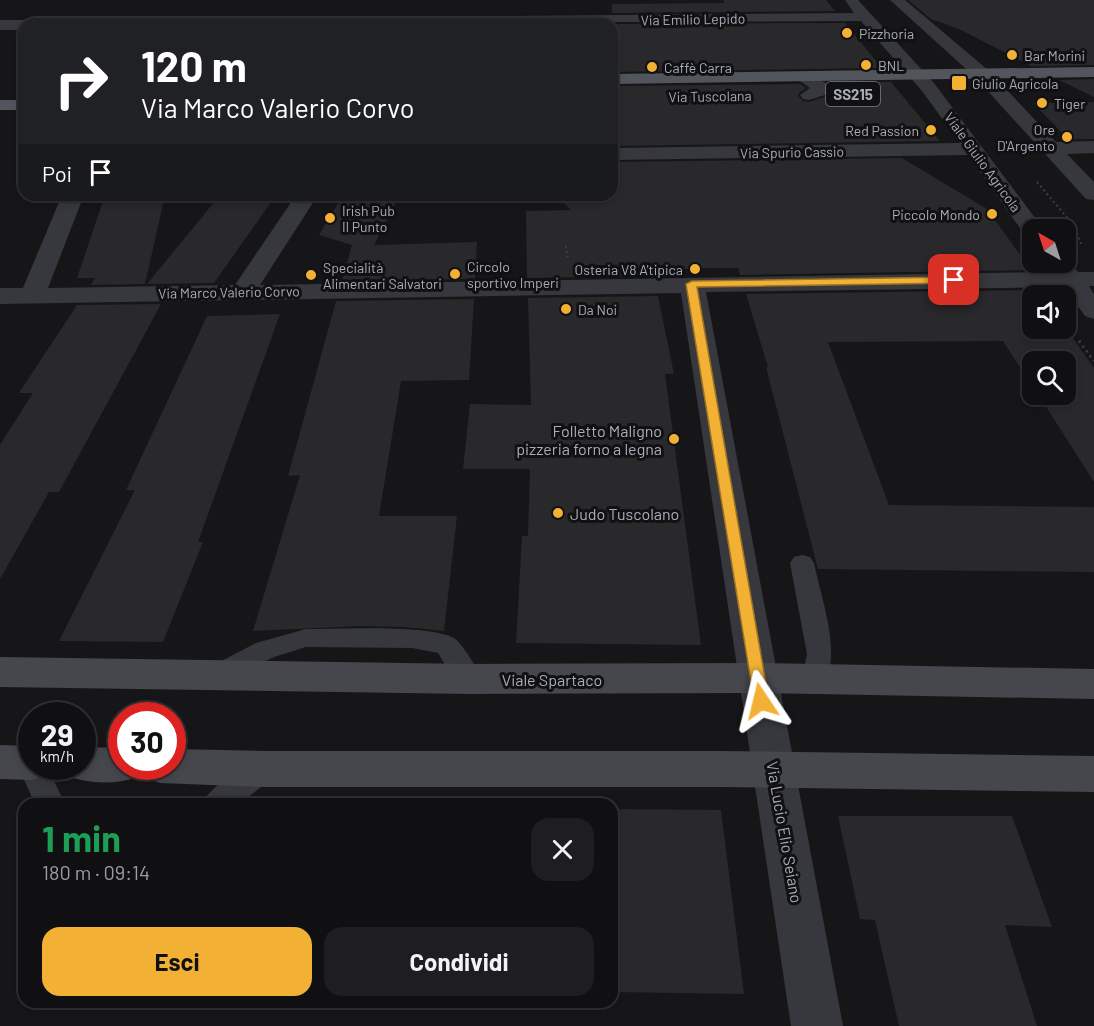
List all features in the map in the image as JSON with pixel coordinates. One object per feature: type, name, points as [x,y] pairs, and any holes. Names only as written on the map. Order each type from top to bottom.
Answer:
[{"type":"main road","name":"Via Tuscolana","points":[[618,79],[1094,72]]},
{"type":"main road","points":[[912,94],[955,93]]},
{"type":"main road","points":[[978,93],[1010,93]]},
{"type":"main road","name":"SS215","points":[[803,95],[832,94]]},
{"type":"main road","points":[[0,105],[18,105]]},
{"type":"street","points":[[850,0],[933,93]]},
{"type":"street","points":[[897,0],[982,74],[1010,93],[1052,148],[1094,194]]},
{"type":"street","points":[[152,18],[162,6]]},
{"type":"street","name":"Via Emilio Lepido","points":[[377,18],[867,17]]},
{"type":"street","points":[[0,26],[18,25]]},
{"type":"street","points":[[802,77],[814,82],[820,88],[819,91],[803,95]]},
{"type":"street","name":"Viale Giulio Agricola","points":[[933,93],[1025,219]]},
{"type":"street","points":[[1052,148],[1094,147]]},
{"type":"street","name":"Via Spurio Cassio","points":[[618,154],[973,149]]},
{"type":"street","points":[[33,295],[71,201]]},
{"type":"street","points":[[243,291],[303,201]]},
{"type":"street","points":[[1074,274],[1094,311]]},
{"type":"street","name":"Via Marco Valerio Corvo","points":[[0,296],[692,284],[1074,274]]},
{"type":"street","name":"Via Lucio Elio Seiano","points":[[692,284],[817,1026]]},
{"type":"street","name":"Viale Spartaco","points":[[3,679],[219,674],[470,679],[757,678],[1094,684]]},
{"type":"street","points":[[186,767],[1094,774]]},
{"type":"lane","points":[[802,563],[820,654],[815,679]]},
{"type":"lane","points":[[224,798],[264,769]]},
{"type":"lane","points":[[35,780],[46,798]]},
{"type":"path","points":[[1079,341],[1094,361]]},
{"type":"building","points":[[723,0],[826,0],[835,11],[612,13],[612,4],[725,3]]},
{"type":"building","points":[[908,0],[1094,0],[1094,65],[1031,66],[961,30],[931,19]]},
{"type":"building","points":[[845,23],[880,66],[877,66],[879,68],[618,72],[618,24]]},
{"type":"building","points":[[1094,79],[1094,97],[1059,80]]},
{"type":"building","points":[[891,82],[940,141],[618,146],[618,86],[800,84],[806,88],[798,96],[803,101],[809,102],[827,96],[831,88],[829,83]]},
{"type":"building","points":[[1094,102],[1094,139],[1068,139],[1033,103]]},
{"type":"building","points":[[902,158],[987,209],[1022,257],[1022,270],[740,275],[738,268],[709,268],[652,270],[653,276],[527,278],[526,211],[571,210],[562,201],[618,201],[618,162]]},
{"type":"building","points":[[103,201],[164,201],[145,284],[91,285],[95,278],[77,278]]},
{"type":"building","points":[[215,201],[272,201],[214,283],[147,284]]},
{"type":"building","points":[[339,201],[397,201],[374,245],[477,242],[475,279],[342,281],[352,245],[319,235]]},
{"type":"building","points":[[1022,290],[1022,339],[1073,339],[1094,368],[1094,482],[1045,405],[1076,405],[1076,351],[1022,351],[1022,370],[1003,341],[828,342],[889,505],[1094,507],[1094,572],[818,569],[766,367],[768,367],[746,294]]},
{"type":"building","points":[[658,296],[674,374],[665,374],[701,645],[516,643],[522,536],[528,536],[530,469],[463,469],[470,404],[531,405],[528,298]]},
{"type":"building","points":[[474,299],[469,380],[401,381],[379,516],[457,516],[444,631],[360,626],[253,631],[300,475],[288,476],[336,301]]},
{"type":"building","points":[[161,304],[59,492],[49,492],[0,579],[0,445],[33,393],[19,393],[77,305]]},
{"type":"building","points":[[280,314],[198,542],[203,542],[163,642],[59,641],[135,490],[126,490],[207,316]]},
{"type":"building","points":[[618,809],[721,810],[744,994],[618,992]]},
{"type":"building","points":[[838,816],[1012,816],[1052,927],[1005,925],[1037,1026],[899,1026],[875,920],[860,919]]},
{"type":"place","name":"Pizzhoria","points":[[847,33]]},
{"type":"place","name":"Bar Morini","points":[[1012,55]]},
{"type":"place","name":"BNL","points":[[866,65]]},
{"type":"place","name":"Caffè Carra","points":[[652,67]]},
{"type":"place","name":"Giulio Agricola","points":[[959,83]]},
{"type":"place","name":"Tiger","points":[[1042,103]]},
{"type":"place","name":"Red Passion","points":[[931,130]]},
{"type":"place","name":"Ore D'Argento","points":[[1067,137]]},
{"type":"place","name":"Piccolo Mondo","points":[[992,214]]},
{"type":"place","name":"Irish Pub Il Punto","points":[[330,218]]},
{"type":"place","name":"Osteria V8 A'tipica","points":[[695,269]]},
{"type":"place","name":"Circolo sportivo Imperi","points":[[455,274]]},
{"type":"place","name":"Specialità Alimentari Salvatori","points":[[311,275]]},
{"type":"place","name":"Da Noi","points":[[566,309]]},
{"type":"place","name":"Folletto Maligno pizzeria forno a legna","points":[[674,439]]},
{"type":"place","name":"Judo Tuscolano","points":[[558,513]]},
{"type":"route","points":[[761,701],[692,284],[954,280]]}]
